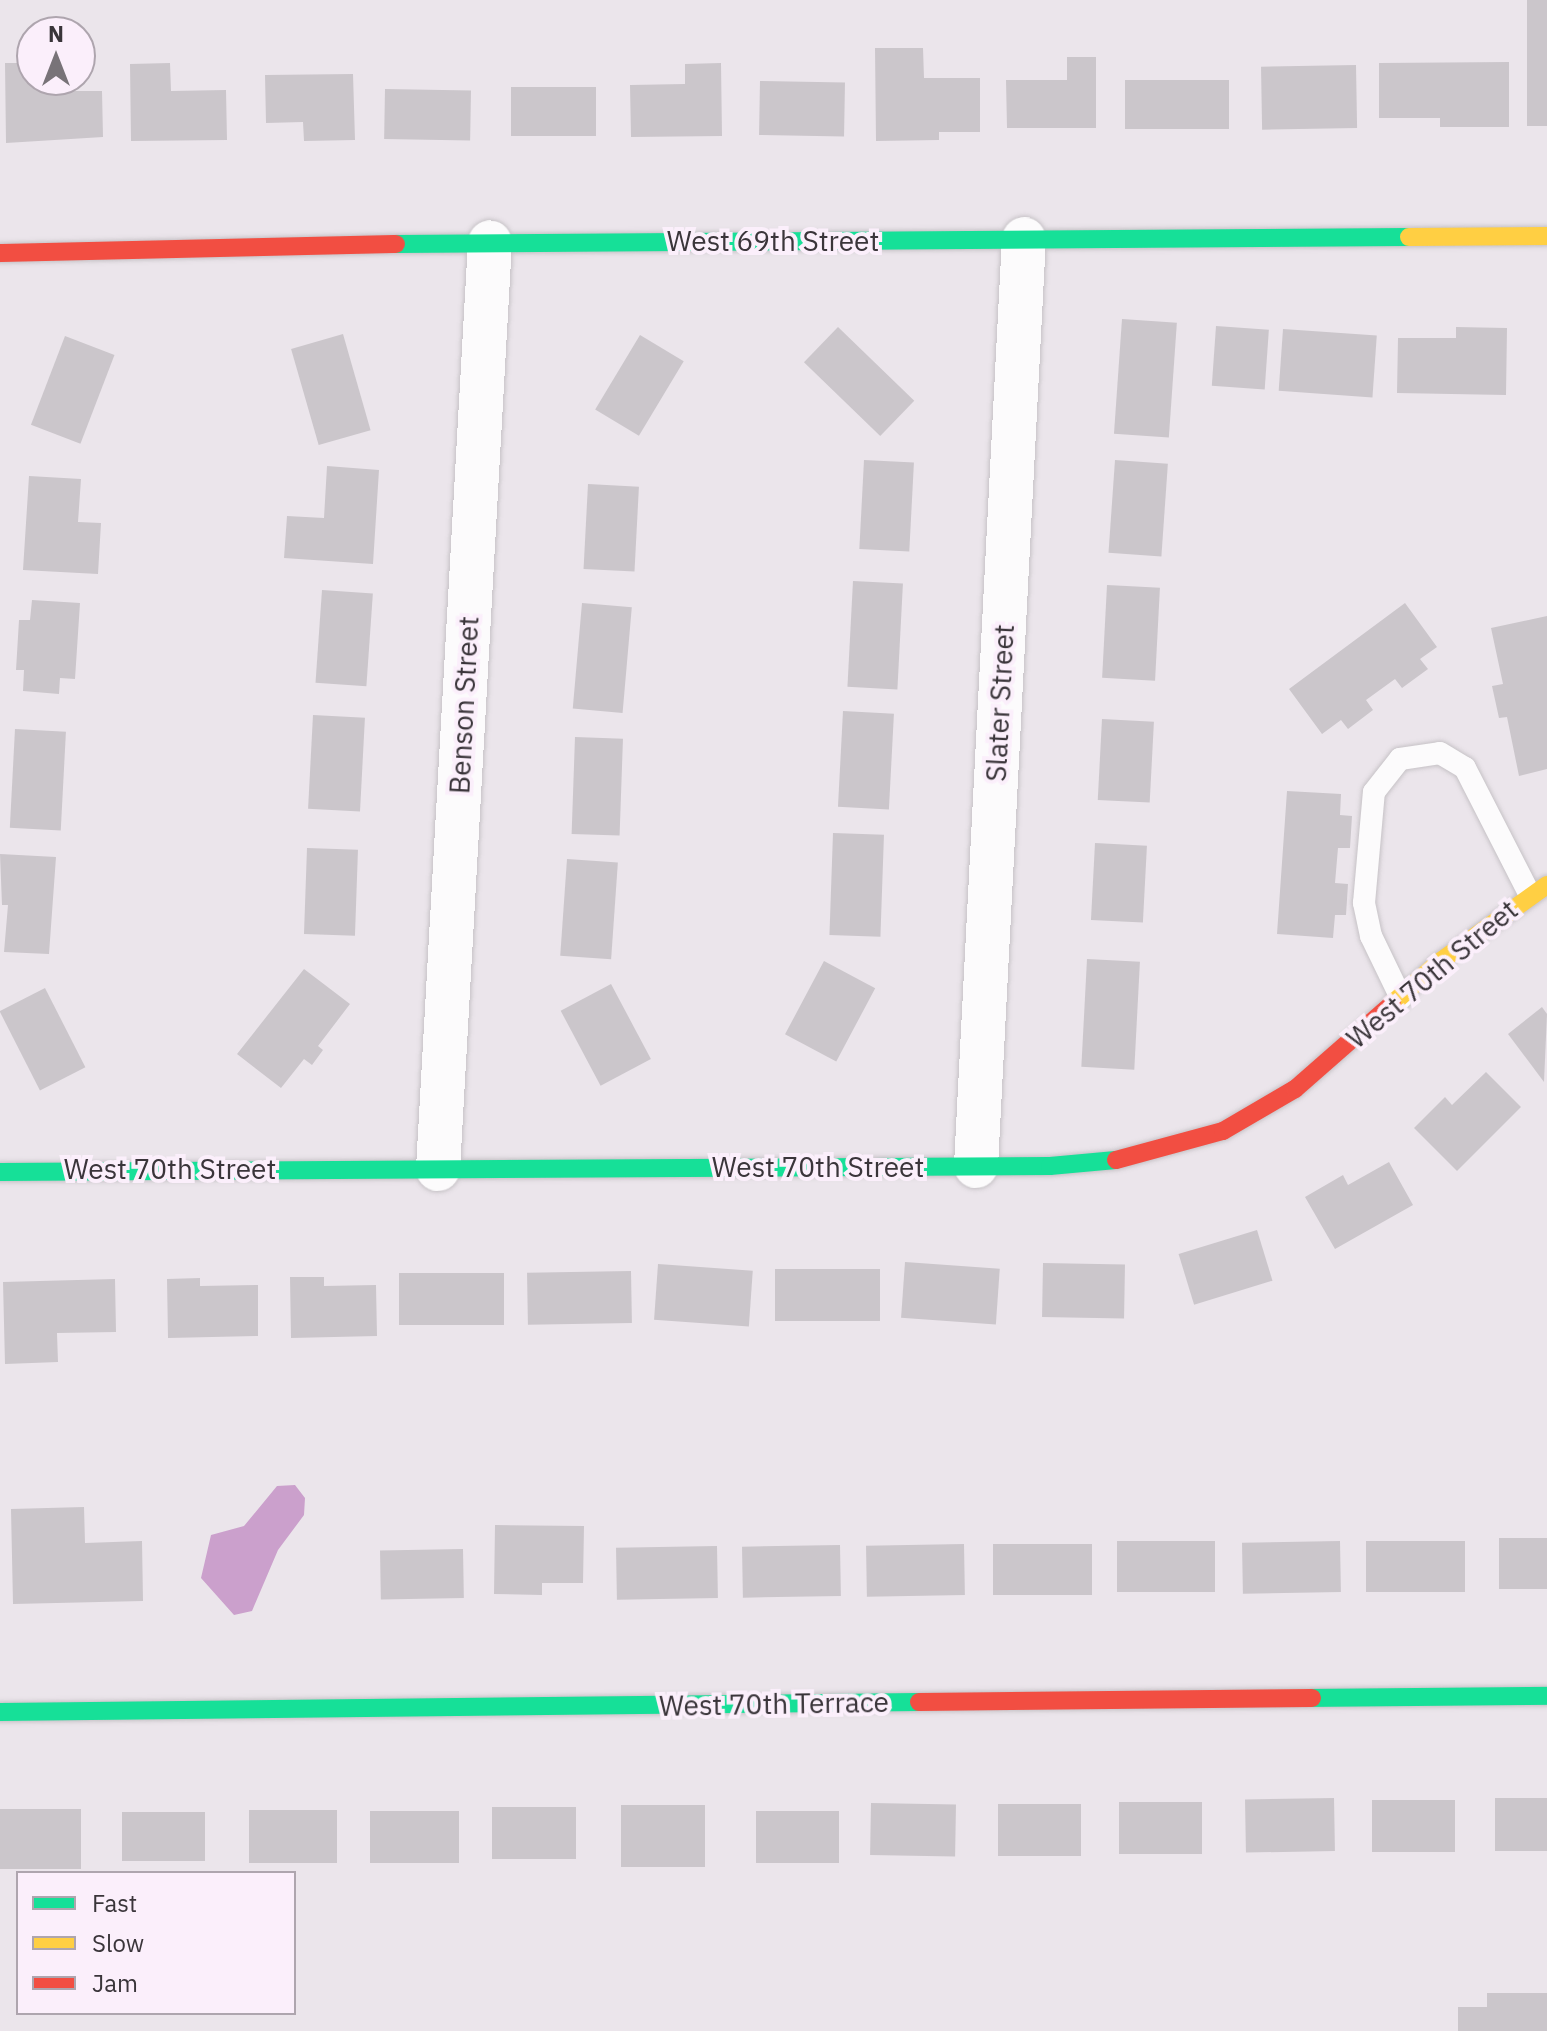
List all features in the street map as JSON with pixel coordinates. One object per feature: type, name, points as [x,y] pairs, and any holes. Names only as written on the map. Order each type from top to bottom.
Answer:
[{"type":"street","name":"West 69th Street","points":[[0,253],[490,242],[1547,236]]},
{"type":"street","name":"Slater Street","points":[[976,1166],[1024,239]]},
{"type":"street","name":"Benson Street","points":[[438,1169],[490,242]]},
{"type":"street","name":"West 70th Street","points":[[0,1172],[976,1166],[1137,1158],[1223,1131],[1295,1089],[1438,963],[1538,889]]},
{"type":"street","name":"West 70th Terrace","points":[[0,1712],[1547,1696]]},
{"type":"lane","points":[[1401,998],[1371,936],[1364,903],[1374,792],[1400,759],[1440,753],[1465,768],[1538,889]]},
{"type":"shaded area","points":[[295,1485],[305,1498],[304,1515],[278,1550],[252,1611],[234,1615],[201,1578],[211,1535],[244,1526],[277,1486]]},
{"type":"building","points":[[1527,0],[1547,0],[1547,126],[1527,126]]},
{"type":"building","points":[[875,48],[923,48],[924,78],[980,78],[980,132],[939,132],[939,140],[876,141]]},
{"type":"building","points":[[1067,57],[1096,57],[1096,128],[1007,128],[1006,80],[1067,80]]},
{"type":"building","points":[[1509,62],[1509,127],[1440,127],[1440,118],[1379,118],[1379,63]]},
{"type":"building","points":[[5,63],[16,63],[16,96],[96,96],[96,91],[102,91],[103,137],[6,143]]},
{"type":"building","points":[[170,63],[171,91],[226,90],[227,140],[131,141],[130,64]]},
{"type":"building","points":[[721,63],[722,136],[631,137],[630,85],[685,84],[685,64]]},
{"type":"building","points":[[1356,65],[1357,128],[1262,130],[1261,67]]},
{"type":"building","points":[[353,74],[355,140],[304,141],[303,122],[266,123],[265,75]]},
{"type":"building","points":[[1125,80],[1229,80],[1229,129],[1125,129]]},
{"type":"building","points":[[760,81],[845,82],[844,136],[759,135]]},
{"type":"building","points":[[511,87],[596,87],[596,136],[511,136]]},
{"type":"building","points":[[385,89],[471,91],[470,140],[384,139]]},
{"type":"building","points":[[1122,319],[1177,323],[1169,438],[1114,434]]},
{"type":"building","points":[[1216,326],[1269,330],[1265,390],[1212,386]]},
{"type":"building","points":[[838,327],[914,401],[880,436],[804,362]]},
{"type":"building","points":[[1456,327],[1507,328],[1506,395],[1397,393],[1398,338],[1456,338]]},
{"type":"building","points":[[1283,329],[1377,336],[1372,397],[1279,391]]},
{"type":"building","points":[[343,334],[371,430],[319,445],[291,349]]},
{"type":"building","points":[[640,335],[684,361],[639,436],[595,410]]},
{"type":"building","points":[[65,336],[114,355],[80,444],[31,425]]},
{"type":"building","points":[[864,460],[914,463],[909,551],[859,549]]},
{"type":"building","points":[[1115,460],[1168,464],[1161,556],[1109,553]]},
{"type":"building","points":[[327,466],[379,470],[373,564],[284,558],[287,516],[324,518]]},
{"type":"building","points":[[29,476],[81,479],[78,522],[101,523],[98,574],[23,570]]},
{"type":"building","points":[[588,484],[639,487],[634,572],[584,569]]},
{"type":"building","points":[[853,581],[903,584],[897,689],[847,687]]},
{"type":"building","points":[[1107,585],[1160,588],[1155,681],[1102,678]]},
{"type":"building","points":[[322,590],[373,594],[366,686],[316,683]]},
{"type":"building","points":[[32,600],[80,603],[75,679],[60,678],[59,694],[23,691],[24,670],[16,670],[19,620],[30,620]]},
{"type":"building","points":[[582,603],[632,607],[623,713],[573,709]]},
{"type":"building","points":[[1405,603],[1437,647],[1420,659],[1428,669],[1402,688],[1395,679],[1366,700],[1373,710],[1348,729],[1341,720],[1322,734],[1289,689]]},
{"type":"building","points":[[1547,616],[1547,769],[1519,776],[1507,717],[1499,718],[1492,686],[1503,684],[1491,628]]},
{"type":"building","points":[[843,711],[894,714],[889,810],[838,807]]},
{"type":"building","points":[[313,715],[365,718],[360,812],[308,809]]},
{"type":"building","points":[[1102,719],[1154,722],[1150,803],[1098,800]]},
{"type":"building","points":[[15,729],[66,732],[61,831],[10,828]]},
{"type":"building","points":[[575,737],[623,739],[620,836],[572,834]]},
{"type":"building","points":[[1287,791],[1341,794],[1340,815],[1352,816],[1350,848],[1338,848],[1335,883],[1348,884],[1346,915],[1335,915],[1333,938],[1277,934]]},
{"type":"building","points":[[833,833],[884,835],[880,937],[829,935]]},
{"type":"building","points":[[1095,843],[1147,846],[1143,923],[1091,920]]},
{"type":"building","points":[[307,848],[358,850],[355,936],[304,934]]},
{"type":"building","points":[[0,854],[56,857],[49,954],[4,952],[8,905],[2,905]]},
{"type":"building","points":[[567,859],[618,863],[611,959],[560,956]]},
{"type":"building","points":[[1087,959],[1140,962],[1134,1070],[1081,1067]]},
{"type":"building","points":[[824,961],[875,988],[836,1062],[785,1034]]},
{"type":"building","points":[[304,969],[350,1004],[318,1046],[323,1050],[312,1065],[304,1059],[281,1088],[237,1054]]},
{"type":"building","points":[[611,984],[651,1059],[601,1086],[561,1011]]},
{"type":"building","points":[[45,988],[85,1067],[40,1090],[0,1011]]},
{"type":"building","points":[[1542,1007],[1547,1014],[1544,1082],[1508,1034]]},
{"type":"building","points":[[1486,1072],[1521,1107],[1457,1171],[1414,1128],[1445,1097],[1452,1105]]},
{"type":"building","points":[[1389,1162],[1413,1205],[1335,1249],[1305,1197],[1343,1175],[1348,1185]]},
{"type":"building","points":[[1257,1230],[1272,1281],[1194,1305],[1179,1254]]},
{"type":"building","points":[[905,1262],[1000,1269],[996,1324],[901,1318]]},
{"type":"building","points":[[1043,1263],[1125,1264],[1124,1318],[1042,1317]]},
{"type":"building","points":[[658,1264],[753,1271],[749,1326],[654,1320]]},
{"type":"building","points":[[775,1269],[880,1269],[880,1321],[775,1321]]},
{"type":"building","points":[[631,1271],[632,1323],[528,1325],[527,1273]]},
{"type":"building","points":[[399,1273],[504,1273],[504,1325],[399,1325]]},
{"type":"building","points":[[290,1277],[324,1277],[324,1286],[376,1285],[377,1336],[291,1338]]},
{"type":"building","points":[[200,1278],[200,1286],[258,1285],[258,1336],[168,1338],[167,1279]]},
{"type":"building","points":[[115,1279],[116,1332],[57,1333],[58,1362],[5,1364],[3,1282]]},
{"type":"building","points":[[84,1507],[85,1543],[142,1541],[143,1601],[13,1604],[11,1509]]},
{"type":"building","points":[[495,1525],[584,1526],[583,1583],[542,1583],[542,1595],[494,1594]]},
{"type":"building","points":[[1499,1538],[1547,1538],[1547,1589],[1499,1589]]},
{"type":"building","points":[[1117,1541],[1215,1541],[1215,1592],[1117,1592]]},
{"type":"building","points":[[1340,1541],[1341,1592],[1243,1594],[1242,1543]]},
{"type":"building","points":[[1366,1541],[1465,1541],[1465,1592],[1366,1592]]},
{"type":"building","points":[[964,1544],[965,1595],[867,1597],[866,1546]]},
{"type":"building","points":[[993,1544],[1092,1544],[1092,1595],[993,1595]]},
{"type":"building","points":[[840,1545],[841,1596],[743,1598],[742,1547]]},
{"type":"building","points":[[717,1546],[718,1598],[617,1600],[616,1548]]},
{"type":"building","points":[[463,1549],[464,1598],[381,1599],[380,1550]]},
{"type":"building","points":[[1334,1798],[1335,1851],[1246,1853],[1245,1800]]},
{"type":"building","points":[[1495,1798],[1547,1798],[1547,1851],[1495,1851]]},
{"type":"building","points":[[1372,1800],[1455,1800],[1455,1852],[1372,1852]]},
{"type":"building","points":[[1119,1802],[1202,1802],[1202,1854],[1119,1854]]},
{"type":"building","points":[[871,1803],[956,1804],[955,1856],[870,1855]]},
{"type":"building","points":[[998,1804],[1081,1804],[1081,1856],[998,1856]]},
{"type":"building","points":[[621,1805],[705,1805],[705,1867],[621,1867]]},
{"type":"building","points":[[492,1807],[576,1807],[576,1859],[492,1859]]},
{"type":"building","points":[[0,1809],[81,1809],[81,1869],[0,1869]]},
{"type":"building","points":[[249,1810],[337,1810],[337,1863],[249,1863]]},
{"type":"building","points":[[370,1811],[459,1811],[459,1863],[370,1863]]},
{"type":"building","points":[[756,1811],[839,1811],[839,1863],[756,1863]]},
{"type":"building","points":[[122,1812],[205,1812],[205,1861],[122,1861]]},
{"type":"building","points":[[1487,1993],[1547,1993],[1547,2031],[1458,2031],[1458,2007],[1487,2007]]},
{"type":"traffic: fast","points":[[396,244],[1409,237]]},
{"type":"traffic: fast","points":[[0,1172],[1050,1166],[1116,1160]]},
{"type":"traffic: fast","points":[[1312,1698],[1547,1696]]},
{"type":"traffic: fast","points":[[0,1712],[919,1702]]},
{"type":"traffic: slow","points":[[1409,237],[1547,236]]},
{"type":"traffic: slow","points":[[1392,1004],[1438,963],[1547,885]]},
{"type":"traffic: jam","points":[[0,253],[396,244]]},
{"type":"traffic: jam","points":[[1116,1160],[1223,1131],[1295,1089],[1392,1004]]},
{"type":"traffic: jam","points":[[919,1702],[1312,1698]]}]
